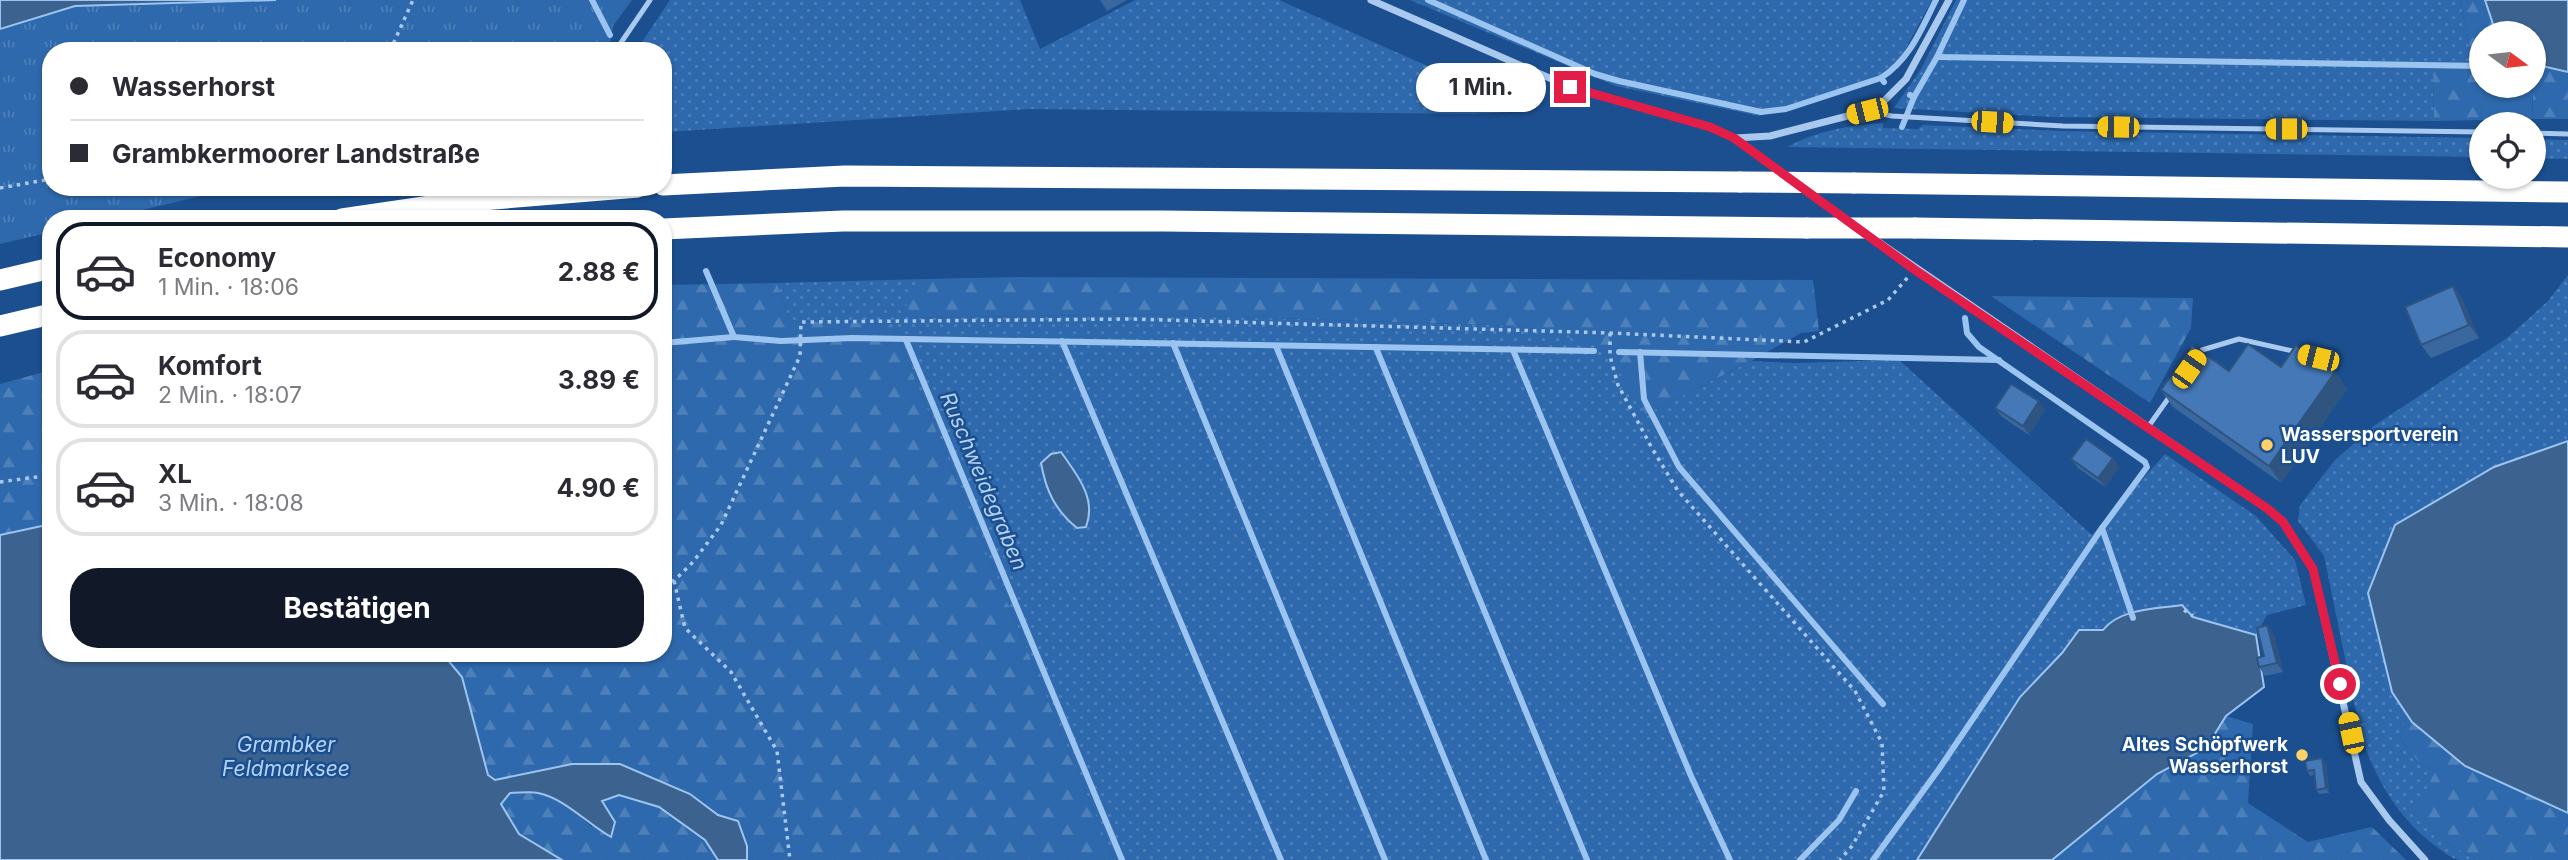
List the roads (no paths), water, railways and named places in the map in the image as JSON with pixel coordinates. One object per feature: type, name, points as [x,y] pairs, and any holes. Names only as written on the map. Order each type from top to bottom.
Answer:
[{"type":"highway","points":[[672,185],[845,176],[1854,183],[2568,192]]},
{"type":"highway","points":[[403,210],[530,196]]},
{"type":"highway","points":[[672,229],[843,221],[1135,220],[2568,237]]},
{"type":"highway","points":[[0,280],[42,270]]},
{"type":"highway","points":[[0,326],[42,316]]},
{"type":"street","points":[[1371,0],[1570,87],[1710,127],[1734,138],[1915,270],[2268,509],[2283,522],[2313,569],[2361,782],[2389,820],[2425,860]]},
{"type":"street","points":[[1734,138],[1770,136],[1867,111],[1882,103],[1906,79],[1950,0]]},
{"type":"lane","points":[[622,42],[650,0]]},
{"type":"lane","points":[[1867,111],[1892,116],[2063,127],[2469,132]]},
{"type":"lane","points":[[2546,133],[2568,134]]},
{"type":"lane","points":[[2194,361],[2202,349],[2239,339],[2318,358]]},
{"type":"lane","points":[[2147,427],[2171,394]]},
{"type":"water","points":[[0,0],[276,0],[75,6],[0,29]]},
{"type":"water","points":[[2485,0],[2568,0],[2568,72],[2546,67],[2546,21],[2492,21]]},
{"type":"water","points":[[2568,441],[2568,813],[2465,766],[2412,722],[2392,692],[2368,593],[2395,525],[2494,467]]},
{"type":"water","points":[[1061,452],[1084,487],[1089,506],[1086,527],[1077,528],[1063,514],[1046,482],[1041,463],[1051,454]]},
{"type":"water","name":"Grambker Feldmarksee","points":[[42,526],[42,662],[450,662],[462,677],[488,775],[495,780],[572,764],[620,764],[690,794],[718,815],[738,821],[747,846],[747,860],[718,860],[705,840],[659,807],[619,795],[602,801],[615,822],[611,837],[558,800],[528,792],[510,793],[501,804],[519,834],[562,860],[0,860],[0,535]]},
{"type":"water","points":[[2182,605],[2193,617],[2256,635],[2264,687],[2226,716],[2206,748],[2157,774],[2052,860],[1917,860],[2020,697],[2062,653],[2079,630],[2103,630],[2119,617],[2129,613]]},
{"type":"waterway","name":"Ruschweidegraben","points":[[592,0],[610,35]]},
{"type":"waterway","points":[[1428,0],[1595,74],[1761,112],[1786,109],[1881,78],[1884,82]]},
{"type":"waterway","points":[[1881,78],[1907,53],[1936,0]]},
{"type":"waterway","points":[[1914,97],[1937,57],[1964,0]]},
{"type":"waterway","points":[[1937,57],[2469,66]]},
{"type":"waterway","points":[[1902,127],[1914,97],[1910,95]]},
{"type":"waterway","points":[[706,271],[734,337],[781,341],[852,338],[1594,351]]},
{"type":"waterway","points":[[1965,318],[1967,333],[1979,347],[2145,462],[2147,467],[2102,528],[2133,618]]},
{"type":"waterway","points":[[672,342],[734,337]]},
{"type":"waterway","name":"Ruschweidegraben","points":[[906,340],[1122,860]]},
{"type":"waterway","points":[[1062,341],[1281,860]]},
{"type":"waterway","points":[[1173,343],[1385,860]]},
{"type":"waterway","points":[[1276,346],[1486,860]]},
{"type":"waterway","points":[[1376,348],[1587,860]]},
{"type":"waterway","points":[[1513,350],[1691,776],[1730,860]]},
{"type":"waterway","points":[[1619,352],[1999,360]]},
{"type":"waterway","points":[[1640,352],[1644,399],[1679,467],[1883,704]]},
{"type":"waterway","points":[[1873,860],[1939,769],[2102,528]]},
{"type":"waterway","points":[[1800,860],[1839,820],[1856,791]]},
{"type":"place","name":"Wassersportverein LUV","points":[[2267,445]]},
{"type":"place","name":"Altes Schöpfwerk Wasserhorst","points":[[2302,755]]}]
